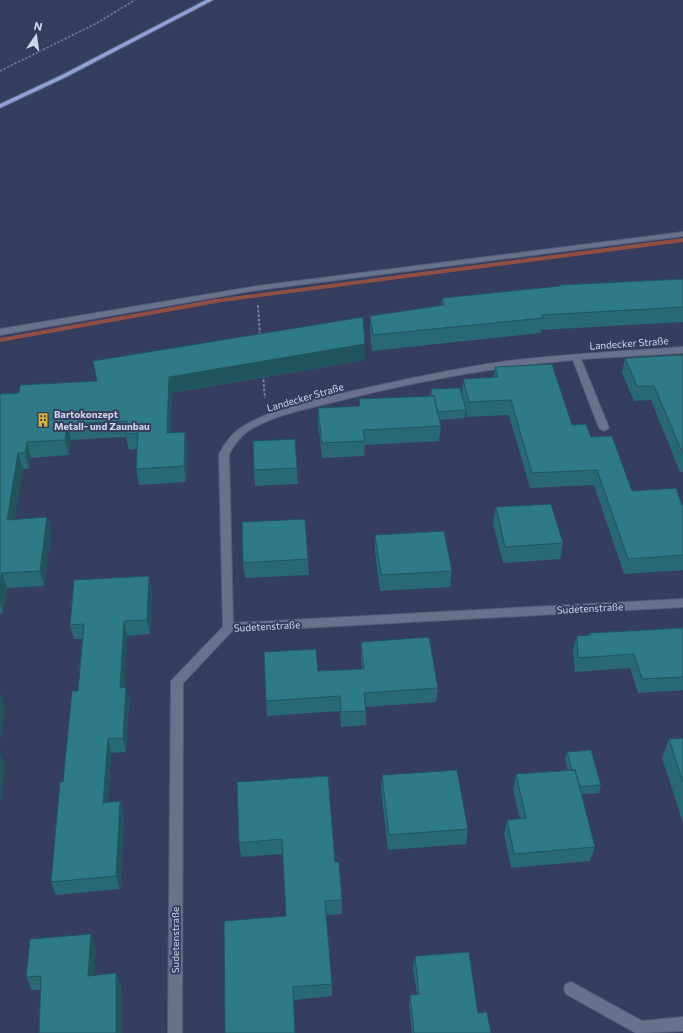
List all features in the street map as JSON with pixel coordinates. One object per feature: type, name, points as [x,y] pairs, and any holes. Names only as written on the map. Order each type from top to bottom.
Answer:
[{"type":"main road","points":[[0,106],[64,76],[210,0]]},
{"type":"street","points":[[0,332],[258,288],[683,234]]},
{"type":"street","name":"Landecker Straße","points":[[228,628],[224,454],[232,439],[246,428],[266,418],[328,401],[444,374],[508,364],[576,357],[683,350]]},
{"type":"street","name":"Landecker Straße","points":[[576,357],[604,428]]},
{"type":"street","name":"Sudetenstraße","points":[[175,1033],[177,681],[228,628],[683,603]]},
{"type":"street","points":[[571,989],[641,1028],[683,1024]]},
{"type":"path","points":[[0,71],[97,23],[135,0]]},
{"type":"path","points":[[258,301],[261,340]]},
{"type":"path","points":[[263,371],[266,418]]},
{"type":"shaded area","points":[[683,238],[683,242],[222,302],[0,342],[0,338],[216,299]]},
{"type":"building","points":[[683,279],[683,307],[542,315],[543,318],[373,335],[370,316],[444,305],[442,298],[560,285]]},
{"type":"building","points":[[363,317],[365,344],[169,377],[167,433],[185,432],[184,466],[136,469],[138,433],[126,434],[127,421],[67,424],[65,440],[27,442],[25,453],[18,453],[7,520],[47,517],[40,571],[2,573],[0,586],[0,394],[19,393],[20,385],[97,381],[93,361]]},
{"type":"building","points":[[683,355],[683,454],[654,386],[637,386],[625,358]]},
{"type":"building","points":[[552,364],[572,425],[586,424],[591,437],[612,436],[632,491],[676,488],[683,505],[683,555],[628,559],[597,470],[532,473],[511,400],[469,402],[463,379],[498,377],[495,367]]},
{"type":"building","points":[[460,388],[466,410],[437,412],[431,389]]},
{"type":"building","points":[[434,396],[441,426],[363,430],[365,441],[322,443],[318,408],[360,406],[359,399]]},
{"type":"building","points":[[295,439],[297,468],[254,470],[253,441]]},
{"type":"building","points":[[551,504],[563,543],[505,547],[496,507]]},
{"type":"building","points":[[305,519],[308,559],[243,563],[242,522]]},
{"type":"building","points":[[444,531],[452,571],[381,575],[375,535]]},
{"type":"building","points":[[149,576],[147,620],[124,621],[120,688],[126,687],[123,738],[108,739],[103,803],[120,801],[116,876],[51,882],[60,782],[63,782],[72,691],[78,691],[84,624],[70,625],[74,580]]},
{"type":"building","points":[[683,628],[683,677],[642,679],[634,654],[578,658],[577,636],[590,635],[590,633]]},
{"type":"building","points":[[429,637],[438,688],[364,693],[366,711],[341,712],[340,696],[266,701],[264,652],[316,649],[318,671],[364,669],[361,642]]},
{"type":"building","points":[[683,738],[683,782],[669,739]]},
{"type":"building","points":[[591,750],[601,785],[580,787],[575,770],[572,770],[567,752]]},
{"type":"building","points":[[457,770],[468,829],[389,835],[382,775]]},
{"type":"building","points":[[575,770],[595,847],[514,854],[507,820],[526,818],[516,774]]},
{"type":"building","points":[[328,776],[335,862],[339,862],[342,900],[325,901],[332,984],[293,987],[295,1033],[225,1033],[224,921],[286,916],[282,839],[239,843],[237,782]]},
{"type":"building","points":[[91,934],[88,976],[116,973],[116,1033],[39,1033],[41,976],[26,977],[30,939]]},
{"type":"building","points":[[469,952],[478,1013],[487,1012],[491,1033],[414,1033],[410,995],[419,994],[415,956]]},
{"type":"place","name":"Bartokonzept Metall- und Zaunbau","points":[[43,420]]}]
